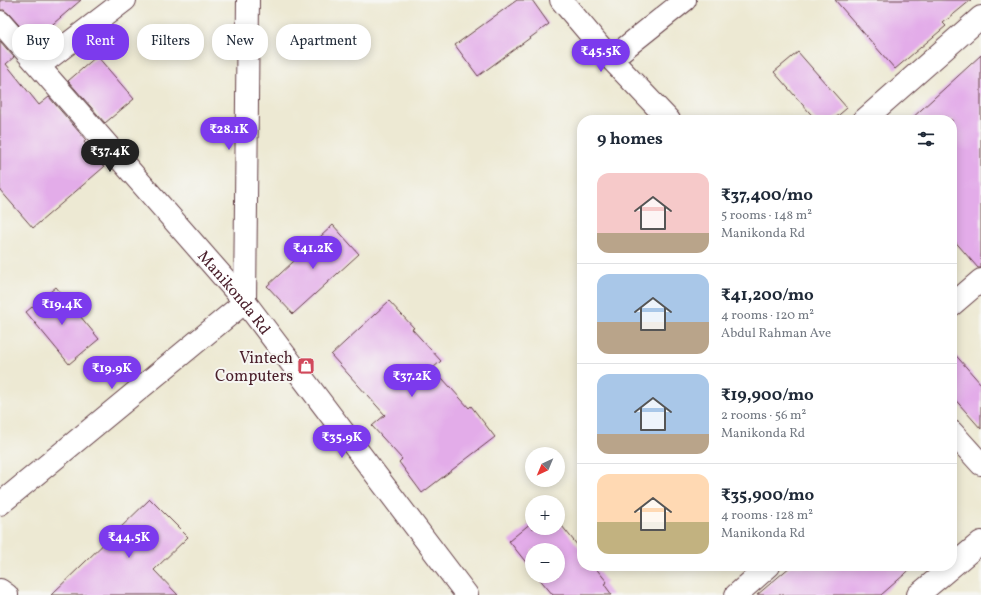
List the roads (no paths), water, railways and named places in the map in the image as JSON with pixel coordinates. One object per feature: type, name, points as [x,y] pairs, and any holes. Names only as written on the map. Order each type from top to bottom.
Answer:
[{"type":"street","points":[[39,66],[125,0]]},
{"type":"street","points":[[0,504],[245,302],[248,0]]},
{"type":"street","points":[[561,0],[611,59],[664,115]]},
{"type":"street","points":[[611,59],[685,0]]},
{"type":"street","points":[[870,115],[981,17]]},
{"type":"street","name":"Manikonda Rd","points":[[0,22],[245,302],[466,595]]},
{"type":"street","points":[[957,301],[981,280]]},
{"type":"street","points":[[957,438],[981,464]]},
{"type":"street","points":[[957,562],[981,542]]},
{"type":"street","points":[[736,595],[763,571]]},
{"type":"street","points":[[918,595],[947,571]]},
{"type":"street","points":[[0,590],[7,595]]},
{"type":"place","name":"Vintech Computers","points":[[306,366]]}]
